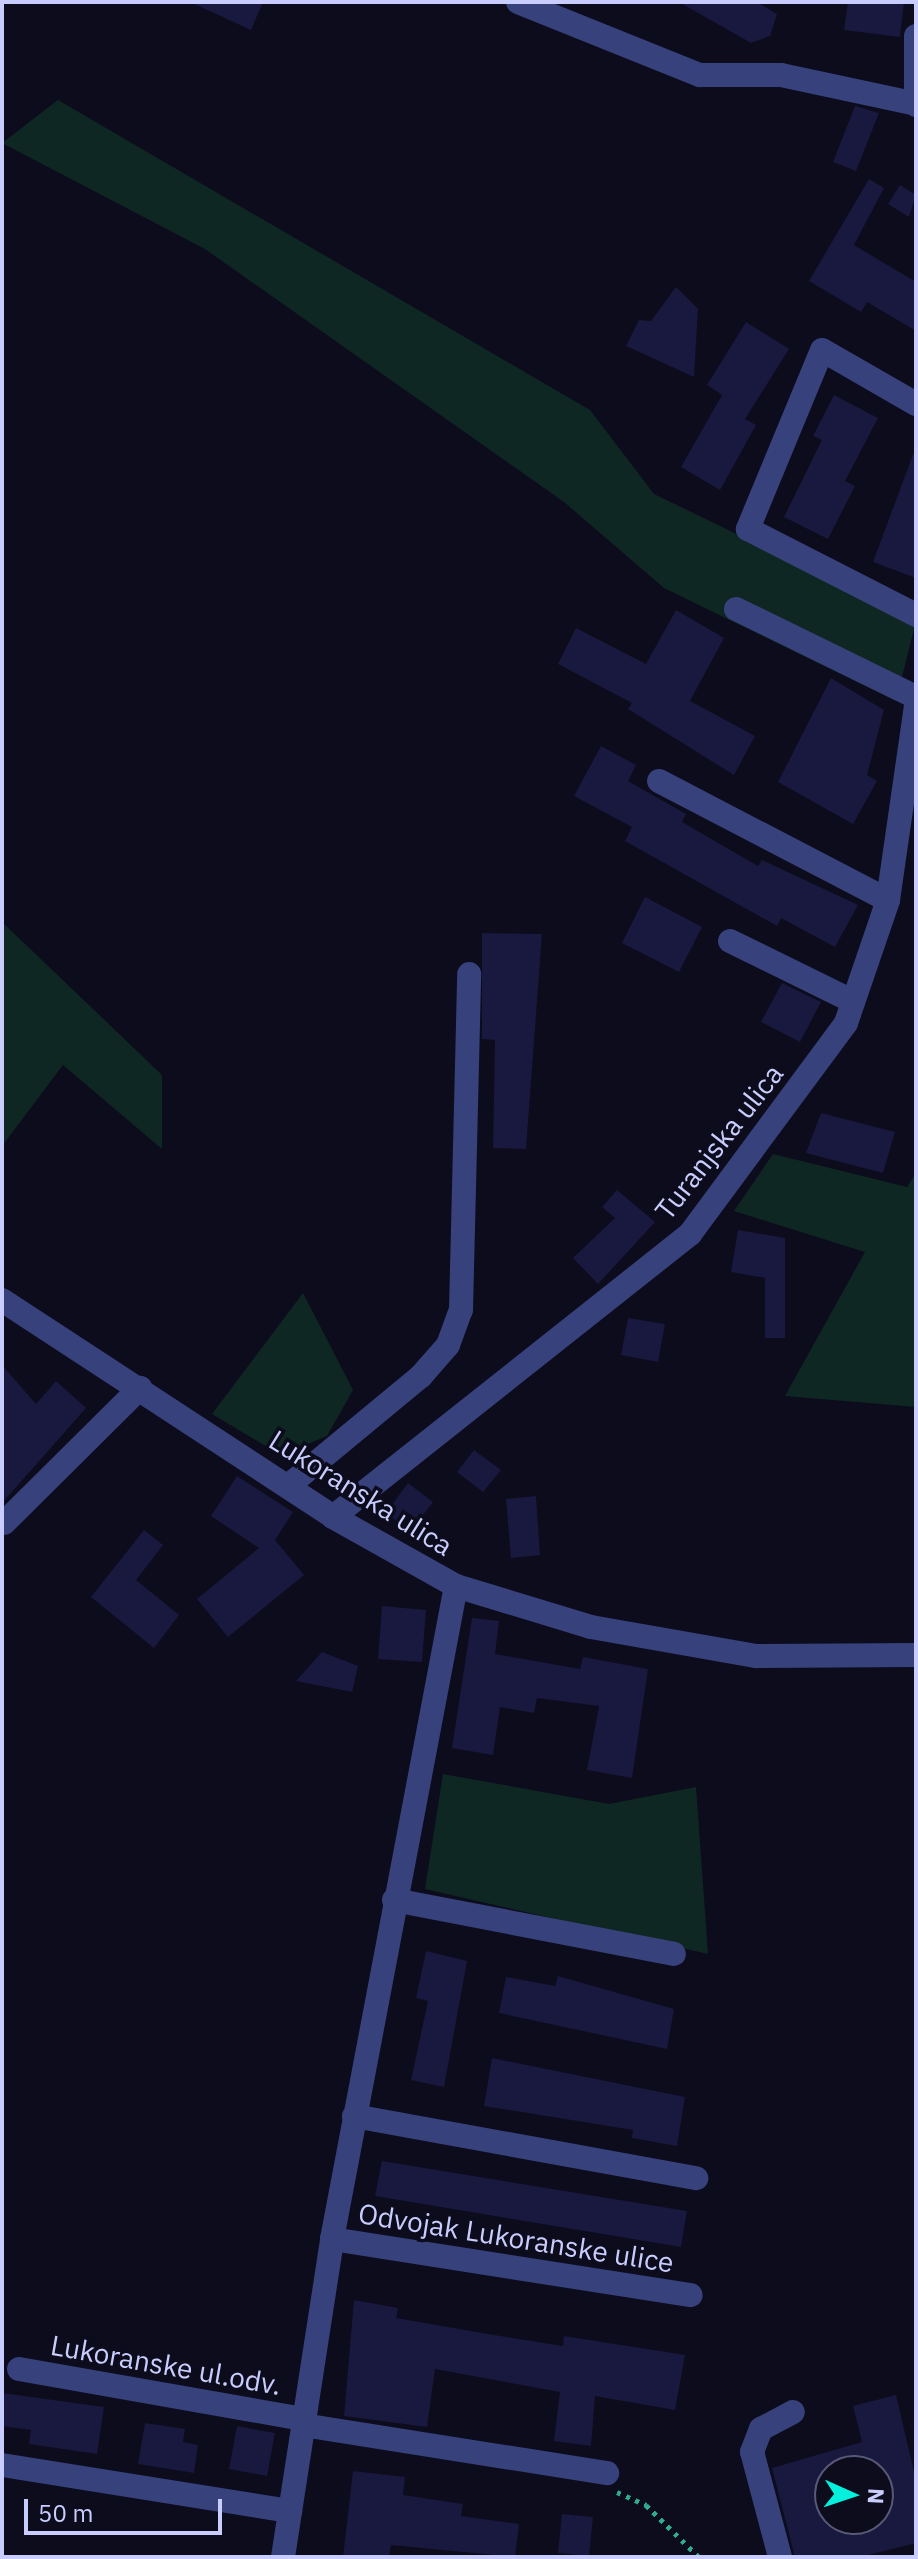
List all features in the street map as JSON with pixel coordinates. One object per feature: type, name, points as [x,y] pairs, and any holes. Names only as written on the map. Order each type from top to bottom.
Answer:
[{"type":"street","points":[[518,2],[700,75],[781,75],[914,104],[916,36]]},
{"type":"street","points":[[916,404],[822,350],[748,529],[916,615]]},
{"type":"street","points":[[736,609],[916,697]]},
{"type":"street","name":"Turanjska ulica","points":[[333,1517],[690,1234],[846,1023],[888,900],[916,706]]},
{"type":"street","points":[[659,781],[888,900]]},
{"type":"street","points":[[730,941],[852,1001]]},
{"type":"street","points":[[288,1486],[421,1376],[448,1345],[461,1310],[469,974]]},
{"type":"street","name":"Lukoranska ulica","points":[[2,1300],[333,1517],[456,1586],[591,1627],[756,1656],[916,1655]]},
{"type":"street","points":[[4,1523],[140,1388]]},
{"type":"street","name":"Odvojak Lukoranske ulice","points":[[283,2557],[332,2239],[456,1586]]},
{"type":"street","points":[[394,1900],[674,1954]]},
{"type":"street","points":[[354,2116],[696,2178]]},
{"type":"street","name":"Odvojak Lukoranske ulice","points":[[332,2239],[691,2295]]},
{"type":"street","name":"Lukoranske ul.odv.","points":[[19,2369],[303,2427],[604,2479]]},
{"type":"street","points":[[780,2557],[752,2452],[761,2429],[793,2412]]},
{"type":"street","points":[[2,2465],[290,2511]]},
{"type":"path","points":[[604,2479],[646,2505],[699,2557]]},
{"type":"green space","points":[[58,100],[590,410],[654,494],[916,621],[896,701],[664,588],[564,502],[205,249],[2,143]]},
{"type":"green space","points":[[2,922],[162,1075],[162,1149],[63,1065],[2,1146]]},
{"type":"green space","points":[[773,1154],[907,1187],[916,1173],[916,1407],[785,1396],[865,1252],[734,1211]]},
{"type":"green space","points":[[303,1293],[353,1390],[327,1436],[281,1455],[212,1414]]},
{"type":"green space","points":[[443,1774],[609,1804],[696,1787],[708,1954],[425,1889]]},
{"type":"building","points":[[190,2],[263,2],[251,30]]},
{"type":"building","points":[[679,2],[757,2],[777,14],[770,36],[751,43]]},
{"type":"building","points":[[848,2],[904,2],[900,37],[844,30]]},
{"type":"building","points":[[855,106],[879,113],[856,171],[833,162]]},
{"type":"building","points":[[869,179],[884,188],[854,245],[916,282],[916,331],[867,302],[861,312],[809,281]]},
{"type":"building","points":[[900,185],[916,195],[909,217],[888,204]]},
{"type":"building","points":[[676,287],[698,309],[694,377],[626,346],[639,320],[651,321]]},
{"type":"building","points":[[746,322],[789,349],[745,419],[756,425],[720,490],[681,467],[722,395],[707,385]]},
{"type":"building","points":[[834,395],[878,418],[845,481],[855,486],[828,539],[784,517],[822,440],[813,436]]},
{"type":"building","points":[[916,452],[916,578],[873,562]]},
{"type":"building","points":[[676,610],[724,638],[690,701],[755,736],[734,775],[628,709],[632,703],[558,664],[576,628],[646,664]]},
{"type":"building","points":[[831,678],[884,710],[867,775],[877,781],[853,824],[778,782]]},
{"type":"building","points":[[601,746],[636,765],[628,781],[686,814],[682,822],[758,866],[762,860],[858,905],[835,947],[781,918],[777,926],[625,841],[632,827],[574,796]]},
{"type":"building","points":[[645,897],[702,927],[679,972],[622,943]]},
{"type":"building","points":[[482,933],[542,934],[526,1149],[493,1148],[495,1040],[482,1039]]},
{"type":"building","points":[[782,983],[821,1002],[800,1042],[761,1022]]},
{"type":"building","points":[[821,1113],[895,1132],[883,1173],[806,1153]]},
{"type":"building","points":[[617,1190],[655,1222],[598,1284],[573,1258],[615,1218],[602,1207]]},
{"type":"building","points":[[738,1230],[785,1238],[785,1338],[765,1338],[765,1278],[731,1272]]},
{"type":"building","points":[[628,1318],[665,1324],[658,1362],[621,1355]]},
{"type":"building","points":[[2,1365],[36,1404],[56,1381],[86,1408],[2,1503]]},
{"type":"building","points":[[474,1450],[501,1470],[483,1492],[457,1472]]},
{"type":"building","points":[[237,1476],[293,1512],[275,1540],[304,1575],[228,1637],[197,1599],[259,1548],[211,1516]]},
{"type":"building","points":[[408,1483],[433,1502],[410,1532],[386,1513]]},
{"type":"building","points":[[536,1496],[540,1555],[511,1558],[506,1499]]},
{"type":"building","points":[[144,1530],[163,1545],[136,1580],[179,1615],[154,1648],[91,1597]]},
{"type":"building","points":[[382,1606],[426,1610],[422,1662],[378,1659]]},
{"type":"building","points":[[472,1618],[499,1621],[495,1654],[580,1669],[583,1657],[648,1669],[632,1778],[587,1770],[599,1706],[537,1698],[534,1713],[500,1707],[493,1755],[452,1748]]},
{"type":"building","points":[[322,1652],[358,1666],[352,1692],[296,1681]]},
{"type":"building","points":[[426,1951],[467,1961],[444,2087],[411,2080],[428,2001],[416,1998]]},
{"type":"building","points":[[558,1976],[674,2009],[667,2049],[499,2013],[506,1977],[555,1986]]},
{"type":"building","points":[[492,2058],[685,2097],[677,2146],[632,2138],[633,2130],[484,2106]]},
{"type":"building","points":[[382,2161],[687,2211],[681,2247],[375,2196]]},
{"type":"building","points":[[354,2300],[398,2308],[396,2318],[494,2335],[563,2346],[564,2336],[685,2355],[675,2410],[595,2396],[591,2446],[554,2441],[560,2392],[435,2369],[427,2427],[344,2416]]},
{"type":"building","points":[[2,2393],[104,2407],[97,2454],[29,2444],[31,2430],[2,2426]]},
{"type":"building","points":[[896,2395],[916,2480],[916,2543],[860,2557],[795,2557],[772,2468],[814,2456],[814,2535],[894,2535],[894,2455],[817,2455],[862,2442],[853,2406]]},
{"type":"building","points":[[145,2423],[185,2429],[183,2442],[198,2445],[194,2473],[138,2464]]},
{"type":"building","points":[[237,2426],[275,2433],[267,2476],[229,2469]]},
{"type":"building","points":[[353,2471],[405,2477],[403,2495],[463,2504],[461,2516],[519,2524],[515,2557],[391,2545],[389,2557],[343,2557]]},
{"type":"building","points":[[562,2514],[593,2517],[589,2556],[558,2553]]}]
